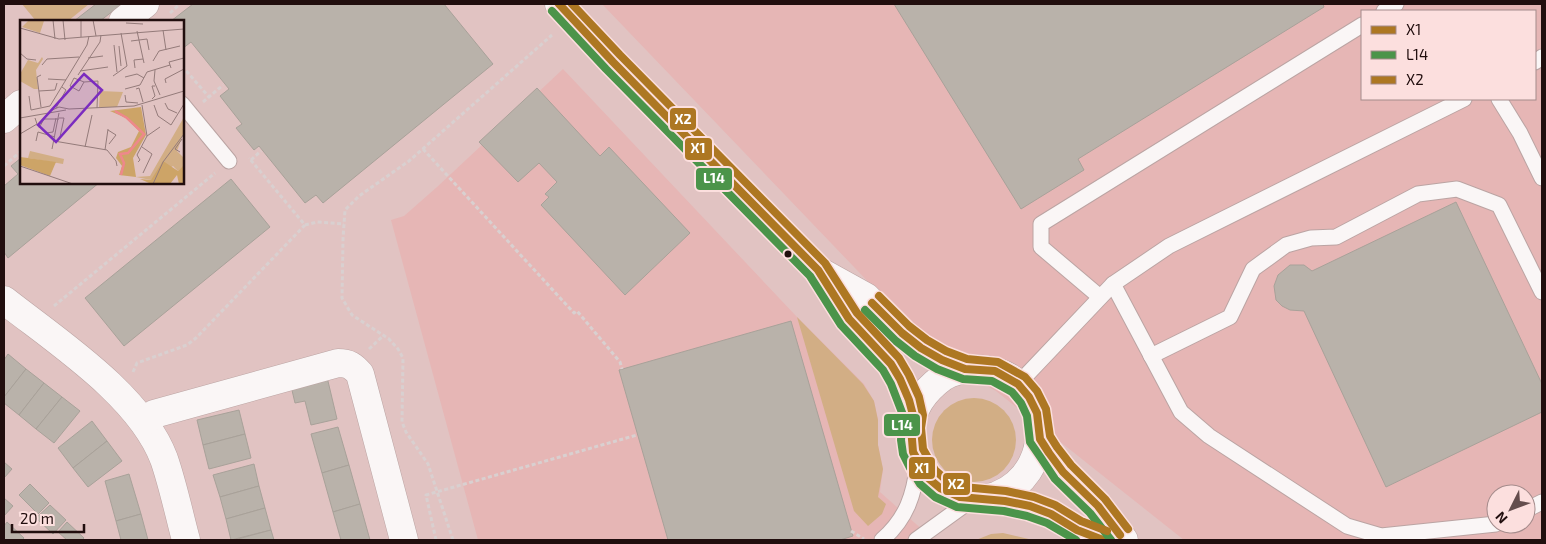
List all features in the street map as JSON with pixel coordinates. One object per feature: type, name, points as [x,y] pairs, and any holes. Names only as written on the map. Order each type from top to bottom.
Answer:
[{"type":"main road","points":[[124,20],[145,4]]},
{"type":"main road","points":[[565,11],[818,270],[849,319],[890,364],[903,386],[913,415]]},
{"type":"main road","points":[[4,119],[20,105]]},
{"type":"main road","points":[[818,270],[866,296],[902,333],[921,348],[942,360],[965,369]]},
{"type":"main road","points":[[4,300],[100,376],[144,422],[163,458],[186,540]]},
{"type":"main road","points":[[144,422],[154,414],[329,365],[338,363],[353,365],[360,374],[404,540]]},
{"type":"main road","points":[[976,499],[997,496],[1026,475],[1036,458],[1040,439],[1037,413],[1029,397],[1018,384],[996,371],[980,368],[965,369],[946,375],[930,387],[919,400],[910,427],[911,440],[918,463],[927,477],[940,488],[960,497],[976,499],[1005,501],[1030,506],[1051,514],[1077,530],[1103,540]]},
{"type":"main road","points":[[1040,439],[1063,472],[1098,506],[1124,540]]},
{"type":"lane","points":[[1100,297],[1041,247],[1041,224],[1361,26]]},
{"type":"lane","points":[[1018,384],[1113,284],[1169,246],[1462,100]]},
{"type":"lane","points":[[1500,100],[1520,133],[1542,178]]},
{"type":"lane","points":[[184,106],[229,161]]},
{"type":"lane","points":[[1151,356],[1230,317],[1253,269],[1286,244],[1311,238],[1336,237],[1418,194],[1456,189],[1499,205],[1542,292]]},
{"type":"lane","points":[[1113,284],[1180,412],[1209,436],[1347,526],[1382,536],[1486,525]]},
{"type":"lane","points":[[882,540],[891,533],[902,519],[911,499],[918,463]]},
{"type":"lane","points":[[916,540],[976,499]]},
{"type":"path","points":[[453,540],[428,464],[406,432],[402,422],[403,358],[389,339],[352,315],[342,298],[346,210],[359,196],[423,149],[565,11]]},
{"type":"path","points":[[184,68],[209,98]]},
{"type":"path","points":[[208,109],[203,102],[224,85]]},
{"type":"path","points":[[423,149],[574,313],[577,311],[620,362],[622,369]]},
{"type":"path","points":[[51,308],[242,150],[305,226]]},
{"type":"path","points":[[251,160],[261,151]]},
{"type":"path","points":[[4,166],[20,152]]},
{"type":"path","points":[[117,392],[129,379],[137,363],[187,345],[196,338],[305,226],[318,222],[344,224]]},
{"type":"path","points":[[436,540],[426,495],[637,435]]},
{"type":"path","points":[[851,531],[866,540]]},
{"type":"shaded area","points":[[22,4],[89,4],[69,20],[35,20]]},
{"type":"shaded area","points":[[602,4],[1542,4],[1542,540],[1184,540],[996,391],[946,363]]},
{"type":"shaded area","points":[[563,69],[797,317],[864,384],[874,401],[878,420],[878,445],[883,469],[880,492],[934,540],[478,540],[391,220],[404,216]]},
{"type":"shaded area","points":[[797,317],[863,384],[874,401],[878,420],[878,445],[883,469],[878,497],[886,504],[882,514],[868,526],[854,511]]},
{"type":"shaded area","points":[[974,398],[990,401],[1004,410],[1013,424],[1016,440],[1013,456],[1004,470],[990,479],[974,482],[958,479],[944,470],[935,456],[932,440],[935,424],[944,410],[958,401]]},
{"type":"shaded area","points":[[1003,533],[1033,540],[976,540],[991,534]]},
{"type":"building","points":[[96,4],[122,4],[101,20],[75,20]]},
{"type":"building","points":[[193,4],[444,4],[493,64],[323,203],[316,195],[305,203],[259,146],[254,150],[236,128],[242,124],[220,96],[229,89],[191,42],[184,47],[184,20],[172,20]]},
{"type":"building","points":[[894,4],[1323,4],[1324,7],[1078,159],[1084,170],[1021,209]]},
{"type":"building","points":[[537,88],[600,156],[609,147],[690,233],[625,295],[541,205],[549,197],[545,194],[557,182],[539,163],[518,182],[479,142]]},
{"type":"building","points":[[20,159],[20,184],[98,184],[8,258],[4,252],[4,186],[18,174],[11,166]]},
{"type":"building","points":[[231,179],[270,227],[124,346],[85,298]]},
{"type":"building","points":[[1456,202],[1542,384],[1542,412],[1386,487],[1304,311],[1290,310],[1282,306],[1276,300],[1274,286],[1278,275],[1290,265],[1304,265],[1312,271]]},
{"type":"building","points":[[791,321],[853,536],[840,540],[668,540],[619,370]]},
{"type":"building","points":[[8,354],[26,369],[4,397],[4,360]]},
{"type":"building","points":[[26,369],[44,383],[19,415],[4,403],[4,397]]},
{"type":"building","points":[[327,377],[337,419],[311,425],[305,401],[295,403],[291,386]]},
{"type":"building","points":[[44,383],[62,397],[36,429],[19,415]]},
{"type":"building","points":[[62,397],[80,411],[54,443],[36,429]]},
{"type":"building","points":[[239,410],[245,434],[203,445],[197,420]]},
{"type":"building","points":[[92,421],[107,441],[73,468],[58,448]]},
{"type":"building","points":[[338,427],[349,465],[322,473],[311,434]]},
{"type":"building","points":[[245,434],[251,458],[209,469],[203,445]]},
{"type":"building","points":[[107,441],[122,461],[88,487],[73,468]]},
{"type":"building","points":[[4,462],[12,469],[4,478]]},
{"type":"building","points":[[254,464],[259,486],[220,497],[213,475]]},
{"type":"building","points":[[349,465],[360,504],[333,512],[322,473]]},
{"type":"building","points":[[129,474],[141,514],[116,521],[105,481]]},
{"type":"building","points":[[30,484],[49,503],[38,514],[19,495]]},
{"type":"building","points":[[259,486],[265,508],[226,519],[220,497]]},
{"type":"building","points":[[4,498],[13,506],[4,516]]},
{"type":"building","points":[[360,504],[370,540],[341,540],[333,512]]},
{"type":"building","points":[[50,505],[66,520],[53,534],[36,518]]},
{"type":"building","points":[[265,508],[271,530],[231,540],[226,519]]},
{"type":"building","points":[[141,514],[148,540],[121,540],[116,521]]},
{"type":"building","points":[[7,522],[24,538],[22,540],[4,540],[4,526]]},
{"type":"building","points":[[67,522],[84,538],[82,540],[67,540],[58,532]]},
{"type":"building","points":[[271,530],[274,540],[234,540]]},
{"type":"transit line","name":"X1","points":[[559,4],[613,62],[818,270],[849,319],[891,364],[900,379],[913,415],[911,427],[913,452],[927,477],[940,488],[960,497],[1005,501],[1030,506],[1051,514],[1077,530],[1103,540]]},
{"type":"transit line","name":"X2","points":[[572,4],[825,263],[857,313],[899,358],[909,375],[919,397],[923,415],[921,428],[923,449],[935,470],[945,479],[963,487],[1006,491],[1034,497],[1055,505],[1081,521],[1107,531]]},
{"type":"transit line","name":"L14","points":[[552,11],[606,69],[810,276],[841,325],[883,370],[891,384],[903,415],[901,440],[903,454],[920,484],[935,497],[957,507],[1004,511],[1027,516],[1047,523],[1076,540]]},
{"type":"transit line","name":"X2","points":[[879,296],[909,326],[927,340],[946,351],[967,359],[998,362],[1025,377],[1037,391],[1046,409],[1050,436],[1057,447],[1071,465],[1105,499],[1128,529]]},
{"type":"transit line","name":"X1","points":[[872,303],[902,333],[921,348],[942,360],[965,369],[995,371],[1018,384],[1029,397],[1037,413],[1040,439],[1049,453],[1063,472],[1098,506],[1120,535]]},
{"type":"transit line","name":"L14","points":[[865,310],[896,341],[915,356],[937,369],[963,379],[992,381],[1012,392],[1021,403],[1027,416],[1030,442],[1055,479],[1090,513],[1111,540]]}]
